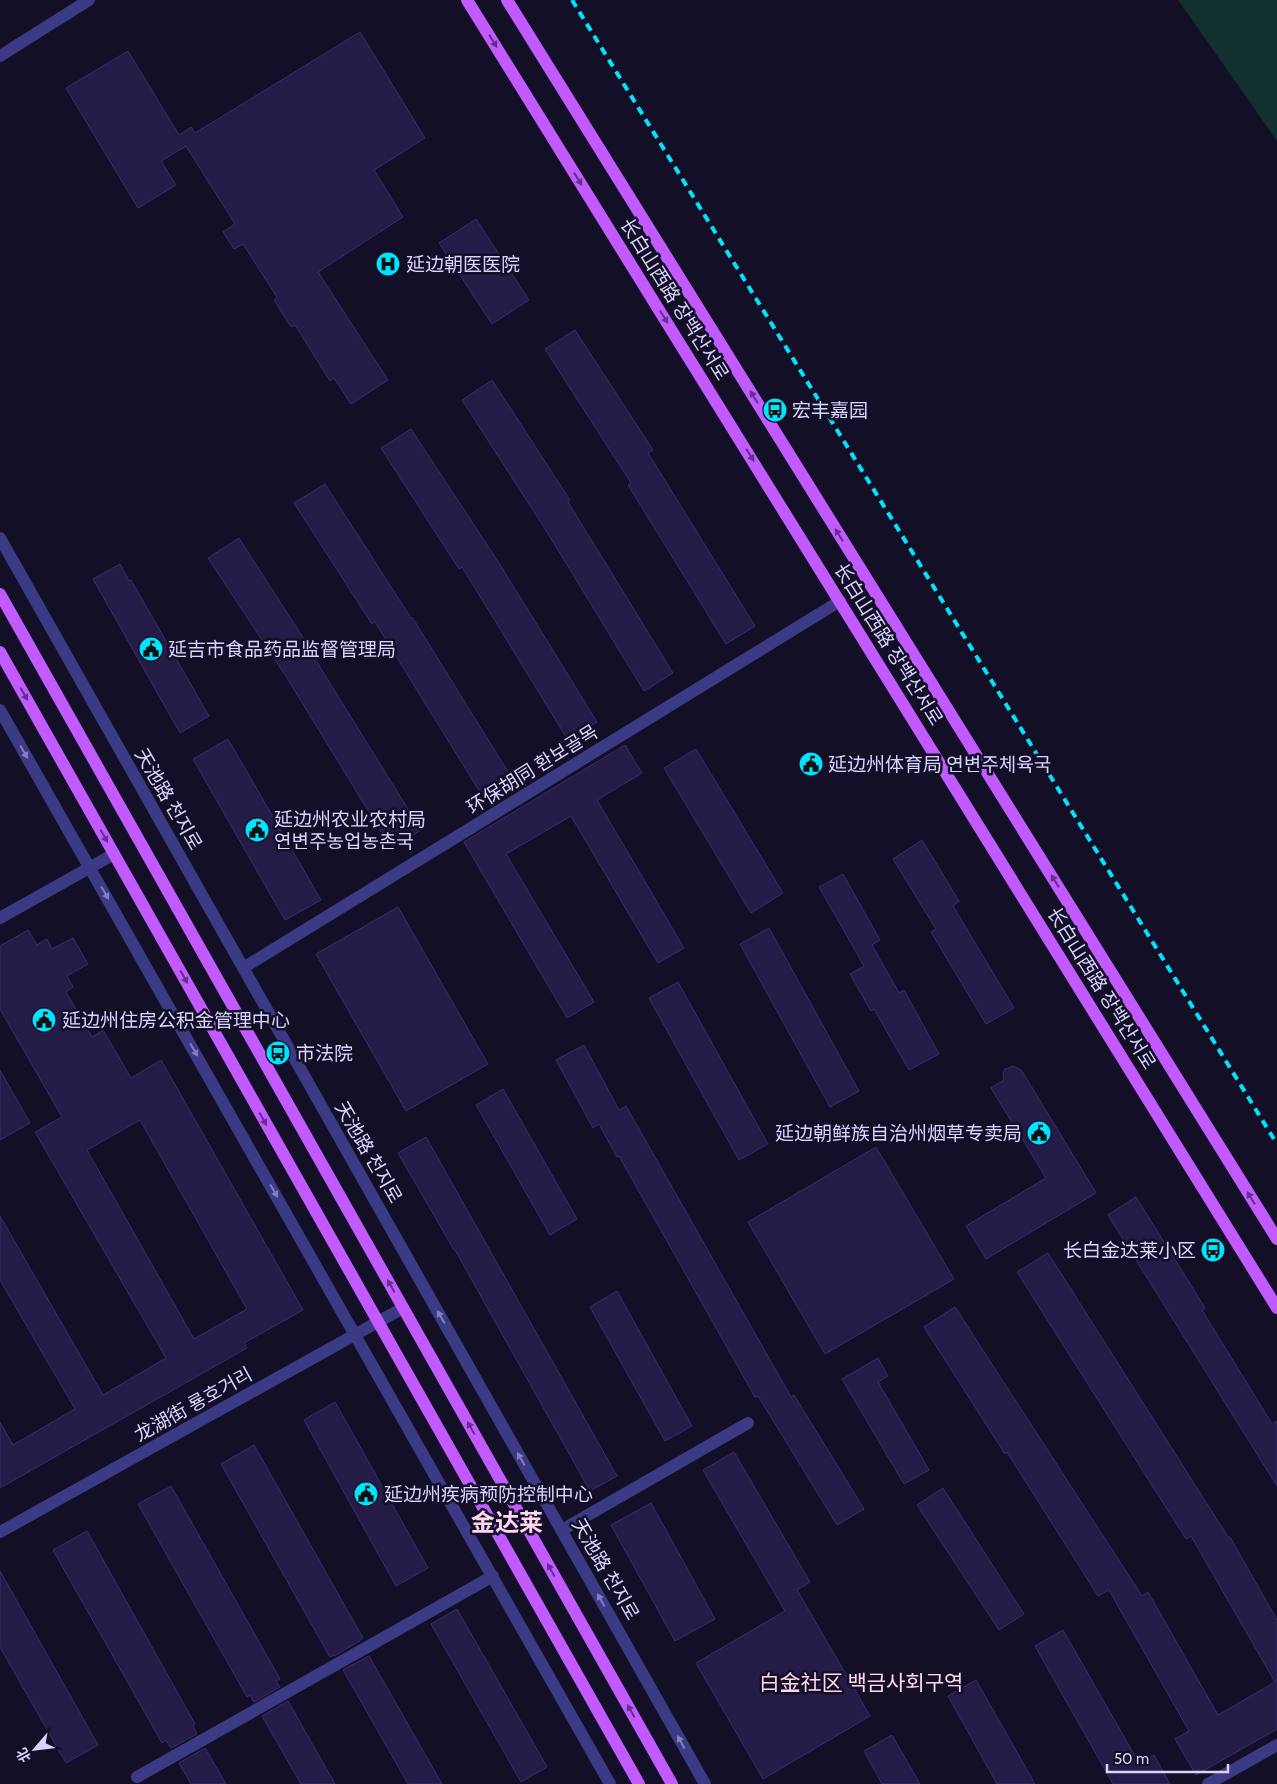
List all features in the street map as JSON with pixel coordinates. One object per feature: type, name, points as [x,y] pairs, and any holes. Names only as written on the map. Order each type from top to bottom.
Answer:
[{"type":"main road","name":"长白山西路 장백산서로","points":[[467,0],[1277,1308]]},
{"type":"main road","name":"长白山西路 장백산서로","points":[[507,0],[1277,1239]]},
{"type":"main road","points":[[0,594],[672,1784]]},
{"type":"main road","points":[[0,652],[639,1784]]},
{"type":"street","points":[[0,56],[89,0]]},
{"type":"street","name":"天池路 천지로","points":[[0,538],[706,1784]]},
{"type":"street","name":"环保胡同 환보골목","points":[[244,968],[840,601]]},
{"type":"street","points":[[0,710],[610,1784]]},
{"type":"street","points":[[0,918],[114,854]]},
{"type":"street","name":"龙湖街 룡호거리","points":[[0,1532],[404,1308]]},
{"type":"street","points":[[562,1530],[748,1424]]},
{"type":"street","points":[[137,1777],[493,1576]]},
{"type":"street","points":[[1208,1784],[1277,1746]]},
{"type":"green space","points":[[1178,0],[1277,0],[1277,141],[1190,17]]},
{"type":"building","points":[[360,32],[425,138],[374,170],[403,217],[318,272],[388,380],[351,404],[334,378],[330,381],[295,325],[291,327],[274,300],[277,297],[243,244],[234,249],[223,232],[235,224],[186,146],[161,161],[176,185],[138,208],[66,88],[128,51],[179,135],[191,127],[195,133]]},
{"type":"building","points":[[476,219],[529,300],[492,324],[439,243]]},
{"type":"building","points":[[575,330],[653,450],[648,453],[755,626],[726,644],[628,485],[631,483],[545,349]]},
{"type":"building","points":[[492,380],[570,500],[568,502],[673,673],[644,691],[547,532],[462,400]]},
{"type":"building","points":[[411,429],[499,563],[597,722],[568,740],[462,567],[459,569],[381,448]]},
{"type":"building","points":[[325,484],[412,617],[510,775],[481,794],[375,622],[372,624],[294,503]]},
{"type":"building","points":[[239,538],[316,658],[421,830],[391,848],[287,678],[208,558]]},
{"type":"building","name":"延吉市食品药品监督管理局","points":[[120,564],[209,716],[180,733],[93,579]]},
{"type":"building","name":"延边州农业农村局 연변주농업농촌국","points":[[228,739],[321,900],[285,920],[193,759]]},
{"type":"building","points":[[625,745],[642,773],[597,800],[684,948],[658,963],[571,816],[506,854],[594,1002],[567,1018],[464,842]]},
{"type":"building","points":[[696,749],[783,893],[751,913],[664,768]]},
{"type":"building","points":[[922,840],[959,901],[953,906],[1014,1008],[986,1024],[931,932],[936,929],[893,859]]},
{"type":"building","points":[[843,874],[880,940],[872,945],[899,993],[904,990],[939,1054],[909,1070],[874,1009],[871,1011],[850,974],[864,966],[819,887]]},
{"type":"building","points":[[398,907],[488,1064],[406,1111],[316,954]]},
{"type":"building","points":[[769,928],[859,1091],[830,1107],[740,944]]},
{"type":"building","points":[[28,930],[37,945],[47,939],[52,949],[73,938],[88,964],[67,976],[73,987],[66,992],[92,1037],[103,1030],[131,1078],[161,1060],[303,1310],[244,1343],[247,1348],[0,1488],[0,1422],[13,1445],[75,1409],[0,1280],[0,1216],[103,1395],[166,1358],[35,1132],[62,1117],[0,1009],[0,946]],"holes":[[[140,1120],[247,1309],[194,1339],[87,1150]]]},
{"type":"building","points":[[678,982],[768,1144],[739,1160],[649,998]]},
{"type":"building","points":[[584,1045],[619,1110],[626,1106],[791,1397],[794,1395],[864,1509],[837,1525],[758,1396],[755,1397],[619,1156],[617,1157],[599,1124],[593,1128],[556,1060]]},
{"type":"building","name":"延边朝鲜族自治州烟草专卖局","points":[[1014,1066],[1022,1071],[1096,1193],[986,1259],[966,1226],[1046,1178],[991,1088],[1004,1080],[1003,1074],[1005,1069]]},
{"type":"building","points":[[0,1070],[30,1123],[0,1140]]},
{"type":"building","points":[[503,1089],[577,1219],[550,1235],[476,1105]]},
{"type":"building","points":[[426,1137],[617,1476],[590,1491],[455,1250],[398,1153]]},
{"type":"building","points":[[876,1147],[954,1279],[825,1354],[748,1222]]},
{"type":"building","points":[[1136,1197],[1205,1308],[1202,1310],[1272,1424],[1277,1421],[1277,1486],[1108,1215]]},
{"type":"building","points":[[1048,1253],[1228,1537],[1230,1537],[1277,1620],[1277,1729],[1196,1775],[1175,1739],[1189,1731],[1109,1590],[1098,1596],[1007,1452],[1005,1454],[924,1327],[955,1307],[1142,1596],[1148,1592],[1218,1715],[1275,1682],[1191,1536],[1186,1539],[1017,1272]]},
{"type":"building","points":[[617,1291],[692,1426],[665,1441],[590,1307]]},
{"type":"building","points":[[878,1358],[888,1376],[878,1382],[929,1470],[904,1484],[842,1379]]},
{"type":"building","name":"延边州疾病预防控制中心","points":[[335,1402],[428,1568],[396,1586],[304,1420]]},
{"type":"building","points":[[254,1445],[363,1638],[334,1656],[330,1657],[221,1464]]},
{"type":"building","points":[[734,1452],[810,1582],[797,1590],[870,1716],[763,1779],[696,1663],[785,1611],[703,1470]]},
{"type":"building","points":[[171,1486],[280,1679],[276,1681],[280,1687],[254,1702],[250,1695],[247,1697],[138,1504]]},
{"type":"building","points":[[943,1488],[1024,1614],[999,1630],[917,1505]]},
{"type":"building","points":[[651,1503],[715,1619],[675,1641],[611,1525]]},
{"type":"building","points":[[87,1531],[195,1724],[193,1726],[197,1734],[171,1748],[166,1740],[162,1743],[53,1550]]},
{"type":"building","points":[[0,1571],[98,1745],[66,1763],[0,1647]]},
{"type":"building","points":[[457,1609],[547,1767],[521,1782],[431,1624]]},
{"type":"building","points":[[1063,1630],[1139,1763],[1154,1755],[1170,1784],[1113,1784],[1035,1646]]},
{"type":"building","points":[[369,1656],[442,1784],[408,1784],[343,1670]]},
{"type":"building","points":[[976,1680],[1035,1784],[997,1784],[948,1696]]},
{"type":"building","points":[[288,1701],[335,1784],[301,1784],[262,1716]]},
{"type":"building","points":[[892,1735],[920,1784],[882,1784],[864,1751]]},
{"type":"building","points":[[205,1748],[226,1784],[191,1784],[179,1763]]},
{"type":"railway","points":[[572,0],[1277,1144]]},
{"type":"place","name":"延边朝医医院","points":[[388,264]]},
{"type":"place","name":"宏丰嘉园","points":[[775,410]]},
{"type":"place","name":"延吉市食品药品监督管理局","points":[[151,649]]},
{"type":"place","name":"延边州体育局 연변주체육국","points":[[811,764]]},
{"type":"place","name":"延边州农业农村局 연변주농업농촌국","points":[[257,830]]},
{"type":"place","name":"延边州住房公积金管理中心","points":[[44,1020]]},
{"type":"place","name":"市法院","points":[[278,1053]]},
{"type":"place","name":"延边朝鲜族自治州烟草专卖局","points":[[1039,1133]]},
{"type":"place","name":"长白金达莱小区","points":[[1213,1250]]},
{"type":"place","name":"延边州疾病预防控制中心","points":[[366,1494]]},
{"type":"district","name":"金达莱","points":[[507,1523]]},
{"type":"district","name":"白金社区 백금사회구역","points":[[861,1683]]}]
